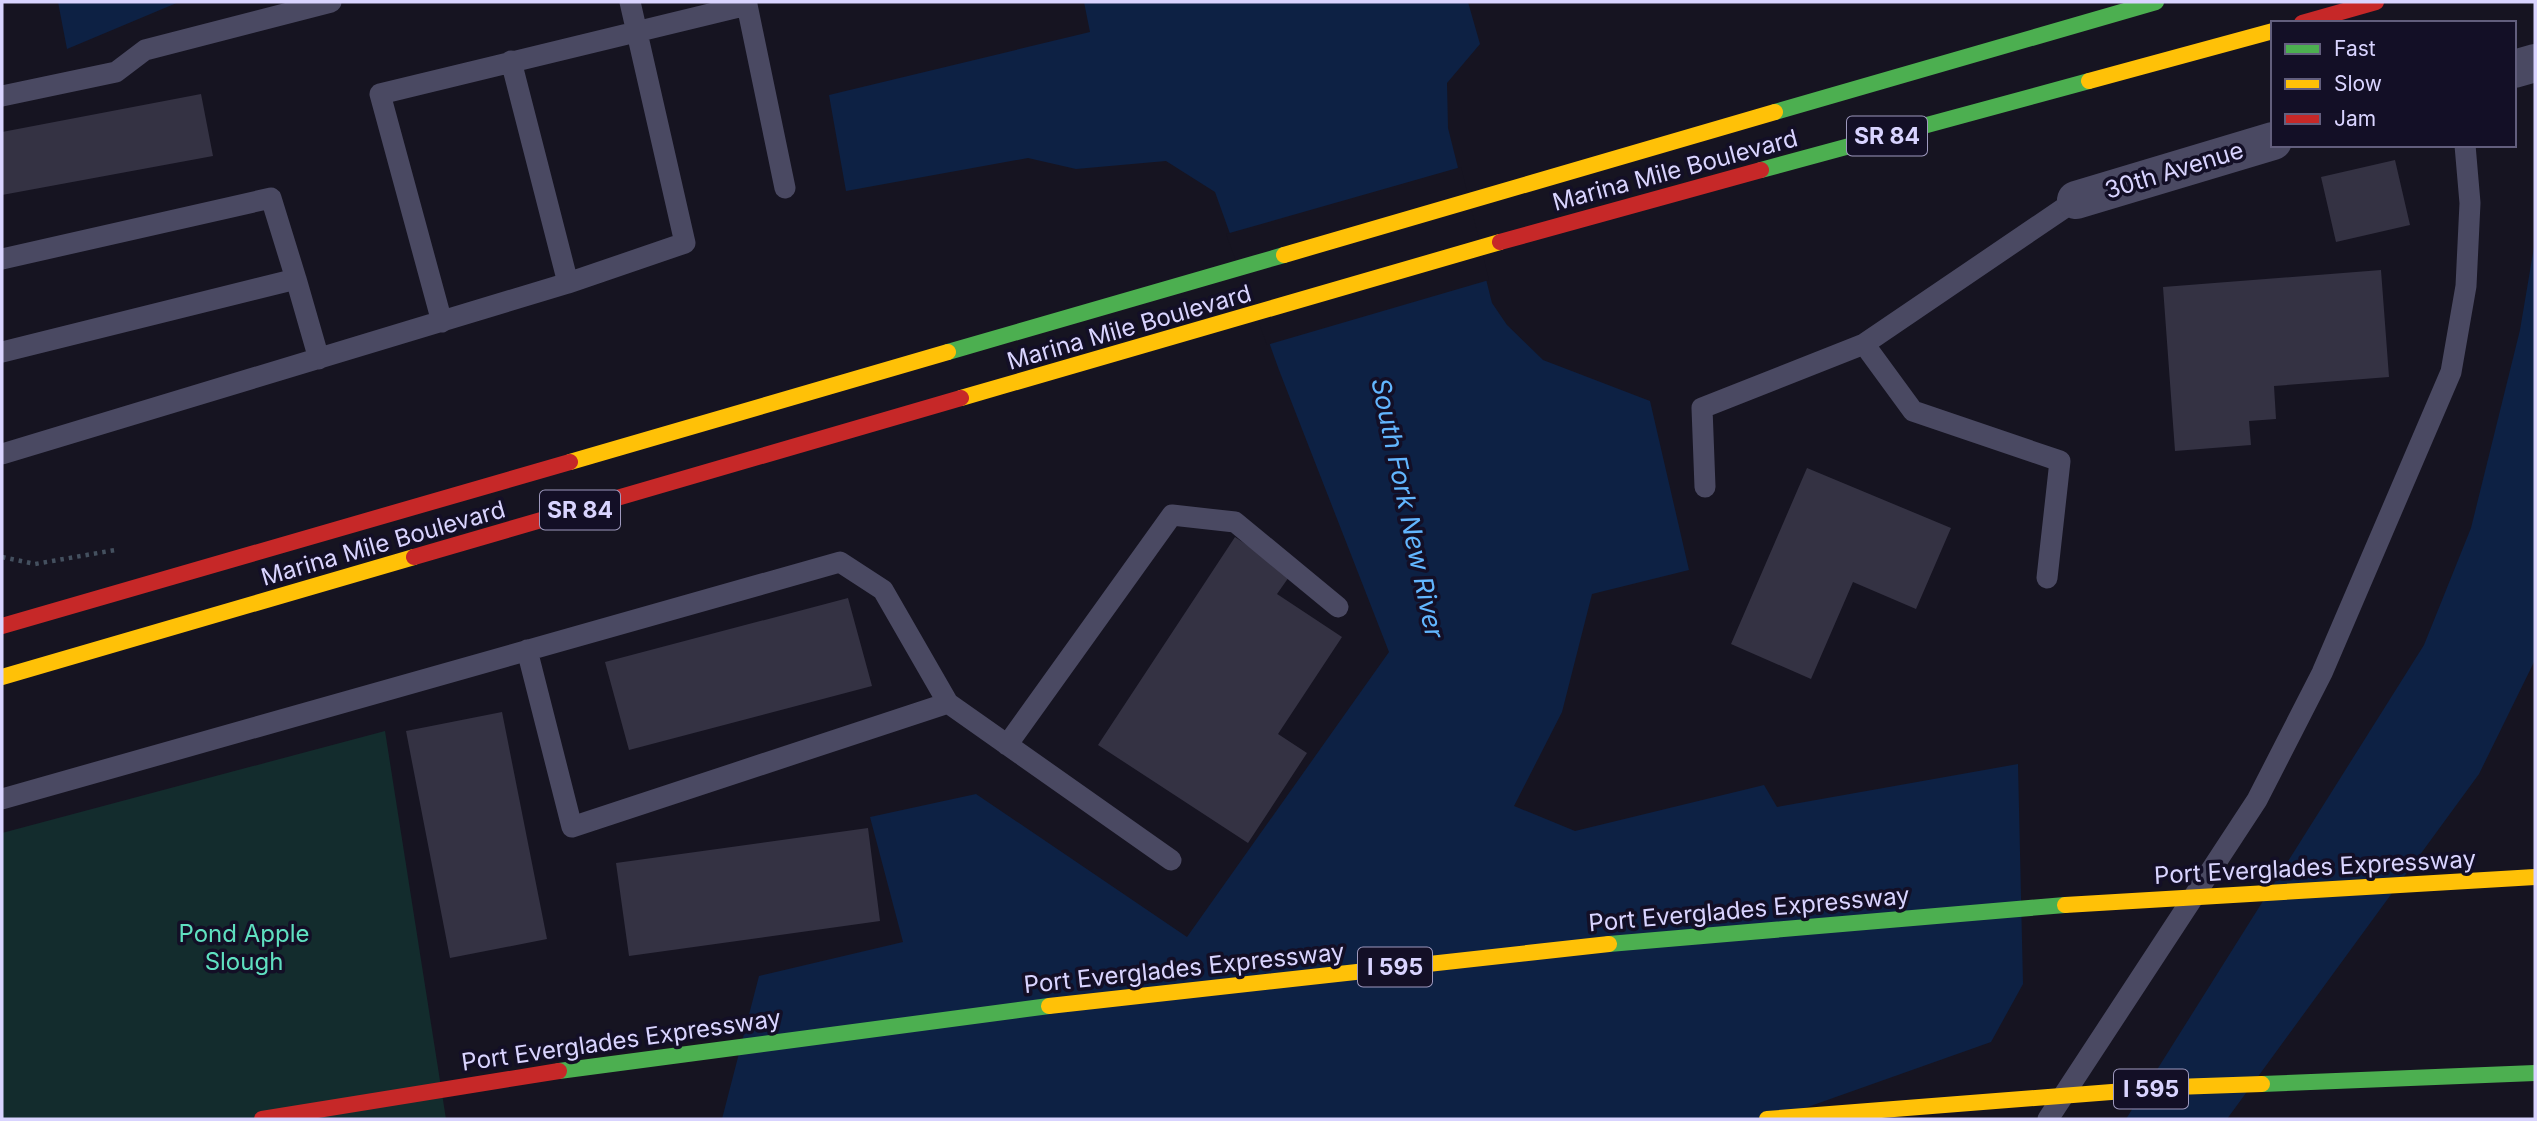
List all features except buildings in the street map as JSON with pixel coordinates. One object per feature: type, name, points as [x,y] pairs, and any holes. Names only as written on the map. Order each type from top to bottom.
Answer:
[{"type":"main road","name":"Marina Mile Boulevard","points":[[2,626],[2156,2]]},
{"type":"main road","points":[[2309,21],[2376,2]]},
{"type":"main road","name":"Marina Mile Boulevard","points":[[2,677],[1558,225],[2271,32]]},
{"type":"main road","name":"Port Everglades Expressway","points":[[262,1119],[467,1084],[946,1018],[1584,946],[2132,900],[2535,877]]},
{"type":"main road","name":"I 595","points":[[1767,1119],[2175,1087],[2535,1073]]},
{"type":"street","points":[[2516,68],[2535,63]]},
{"type":"street","name":"30th Avenue","points":[[2076,200],[2271,142]]},
{"type":"lane","points":[[2,96],[116,72],[145,50],[331,2]]},
{"type":"lane","points":[[2,454],[442,322],[685,243],[630,2]]},
{"type":"lane","points":[[442,322],[380,94],[747,5],[785,188]]},
{"type":"lane","points":[[511,61],[568,283]]},
{"type":"lane","points":[[2048,1119],[2257,800],[2322,673],[2451,372],[2466,286],[2470,203],[2465,147]]},
{"type":"lane","points":[[2,259],[271,198],[319,359]]},
{"type":"lane","points":[[1705,487],[1702,408],[1864,344],[2076,200]]},
{"type":"lane","points":[[2,352],[296,279]]},
{"type":"lane","points":[[1864,344],[1913,411],[2060,461],[2047,578]]},
{"type":"lane","points":[[1007,745],[1172,515],[1235,522],[1338,607]]},
{"type":"lane","points":[[2,799],[841,562],[883,590],[948,703],[1171,860]]},
{"type":"lane","points":[[527,650],[572,827],[948,703]]},
{"type":"green space","name":"Pond Apple Slough","points":[[385,731],[446,1119],[2,1119],[2,833]]},
{"type":"water","points":[[58,2],[179,2],[67,49]]},
{"type":"water","name":"South Fork New River","points":[[1084,2],[1468,2],[1480,44],[1447,83],[1448,128],[1492,303],[1507,325],[1543,360],[1650,401],[1689,570],[1592,594],[1562,712],[1514,806],[1575,831],[1764,785],[1777,807],[2018,764],[2023,984],[1991,1042],[1774,1119],[722,1119],[759,976],[903,942],[870,817],[976,794],[1187,937],[1389,652],[1279,370],[1215,192],[1166,161],[1076,169],[1028,158],[846,191],[829,95],[1090,32]]},
{"type":"water","points":[[2535,241],[2535,660],[2479,774],[2227,1119],[2126,1119],[2424,645],[2471,528],[2520,330]]},
{"type":"pier","points":[[1461,167],[1489,280],[1267,345],[1226,234]]},
{"type":"traffic: fast","points":[[1775,112],[2156,2]]},
{"type":"traffic: fast","points":[[1761,170],[2089,81]]},
{"type":"traffic: fast","points":[[948,352],[1284,255]]},
{"type":"traffic: fast","points":[[1609,944],[2065,905]]},
{"type":"traffic: fast","points":[[559,1071],[1049,1006]]},
{"type":"traffic: fast","points":[[2262,1084],[2535,1073]]},
{"type":"traffic: slow","points":[[2089,81],[2271,32]]},
{"type":"traffic: slow","points":[[1284,255],[1775,112]]},
{"type":"traffic: slow","points":[[961,398],[1500,242]]},
{"type":"traffic: slow","points":[[570,462],[948,352]]},
{"type":"traffic: slow","points":[[2,677],[414,557]]},
{"type":"traffic: slow","points":[[2065,905],[2535,877]]},
{"type":"traffic: slow","points":[[1049,1006],[1609,944]]},
{"type":"traffic: slow","points":[[1767,1119],[2175,1087],[2262,1084]]},
{"type":"traffic: jam","points":[[2309,21],[2376,2]]},
{"type":"traffic: jam","points":[[1500,242],[1761,170]]},
{"type":"traffic: jam","points":[[414,557],[961,398]]},
{"type":"traffic: jam","points":[[2,626],[570,462]]},
{"type":"traffic: jam","points":[[262,1119],[559,1071]]}]
